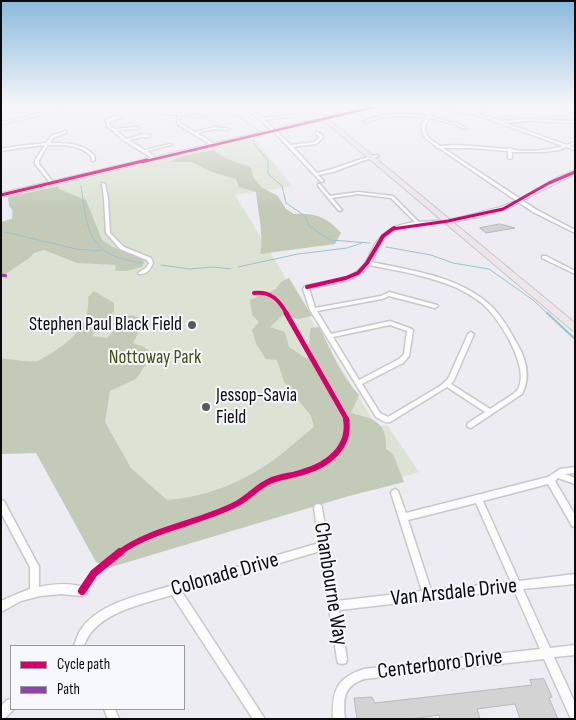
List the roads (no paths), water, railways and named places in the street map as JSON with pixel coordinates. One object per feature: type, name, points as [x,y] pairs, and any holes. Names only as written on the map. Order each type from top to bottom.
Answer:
[{"type":"main road","points":[[354,141],[575,328]]},
{"type":"main road","points":[[451,221],[575,319]]},
{"type":"street","points":[[50,141],[37,162],[52,183]]},
{"type":"street","points":[[127,141],[145,150],[155,159]]},
{"type":"street","points":[[207,141],[214,145]]},
{"type":"street","points":[[1,195],[232,141]]},
{"type":"street","points":[[285,141],[316,174],[329,197],[340,210]]},
{"type":"street","points":[[290,146],[319,141]]},
{"type":"street","points":[[430,141],[547,218],[575,232]]},
{"type":"street","points":[[549,141],[575,149]]},
{"type":"street","points":[[1,142],[7,148]]},
{"type":"street","points":[[438,147],[468,145],[544,151],[566,147],[575,143]]},
{"type":"street","points":[[1,150],[47,145],[69,145],[81,147],[93,156],[93,160]]},
{"type":"street","points":[[145,150],[170,145]]},
{"type":"street","points":[[510,149],[510,158]]},
{"type":"street","points":[[316,174],[331,172],[356,160],[374,157]]},
{"type":"street","points":[[471,334],[455,372],[447,384],[388,420],[378,415],[313,310],[306,291],[307,287],[353,276],[368,263],[386,232],[399,227],[451,221],[488,213],[520,201],[548,183],[575,172]]},
{"type":"street","points":[[103,184],[108,233],[122,248],[149,259],[150,266],[141,273]]},
{"type":"street","points":[[329,197],[358,193],[392,197],[419,224]]},
{"type":"street","points":[[544,257],[575,273]]},
{"type":"street","points":[[368,263],[438,280],[459,288],[487,305],[498,318],[519,352],[524,384],[520,392],[471,425]]},
{"type":"street","points":[[313,310],[389,294],[435,306]]},
{"type":"street","points":[[330,336],[390,323],[410,330],[407,355],[401,361],[358,383]]},
{"type":"street","points":[[447,384],[490,412]]},
{"type":"street","points":[[404,518],[554,478],[563,472],[575,470]]},
{"type":"street","points":[[554,478],[575,481]]},
{"type":"street","points":[[554,478],[575,523]]},
{"type":"street","points":[[395,493],[428,595]]},
{"type":"street","points":[[478,498],[575,716]]},
{"type":"street","points":[[1,504],[34,566],[35,592]]},
{"type":"street","name":"Chanbourne Way","points":[[318,508],[342,660]]},
{"type":"street","name":"Colonade Drive","points":[[79,645],[83,632],[113,610],[126,604],[324,546]]},
{"type":"street","name":"Van Arsdale Drive","points":[[333,606],[575,579]]},
{"type":"street","points":[[1,607],[35,592],[66,588],[82,591]]},
{"type":"street","points":[[174,590],[260,719]]},
{"type":"street","name":"Centerboro Drive","points":[[339,719],[339,698],[342,689],[347,681],[354,677],[374,673],[575,650]]},
{"type":"street","points":[[1,714],[10,705]]},
{"type":"waterway","points":[[254,141],[254,144],[268,161],[268,174],[282,186],[286,203],[305,216],[309,226],[330,240],[370,243]]},
{"type":"waterway","points":[[81,186],[86,217],[94,240],[101,248],[111,254],[142,263]]},
{"type":"waterway","points":[[5,232],[76,249],[101,251]]},
{"type":"waterway","points":[[238,267],[298,254],[347,248],[362,243]]},
{"type":"waterway","points":[[386,247],[431,255],[453,263],[489,269],[533,300],[548,314]]},
{"type":"waterway","points":[[161,265],[189,269],[213,267],[231,269]]},
{"type":"waterway","points":[[547,313],[575,339]]},
{"type":"place","name":"Stephen Paul Black Field","points":[[192,325]]},
{"type":"place","name":"Jessop-Savia Field","points":[[206,407]]},
{"type":"park label","name":"Nottoway Park","points":[[155,358]]}]
